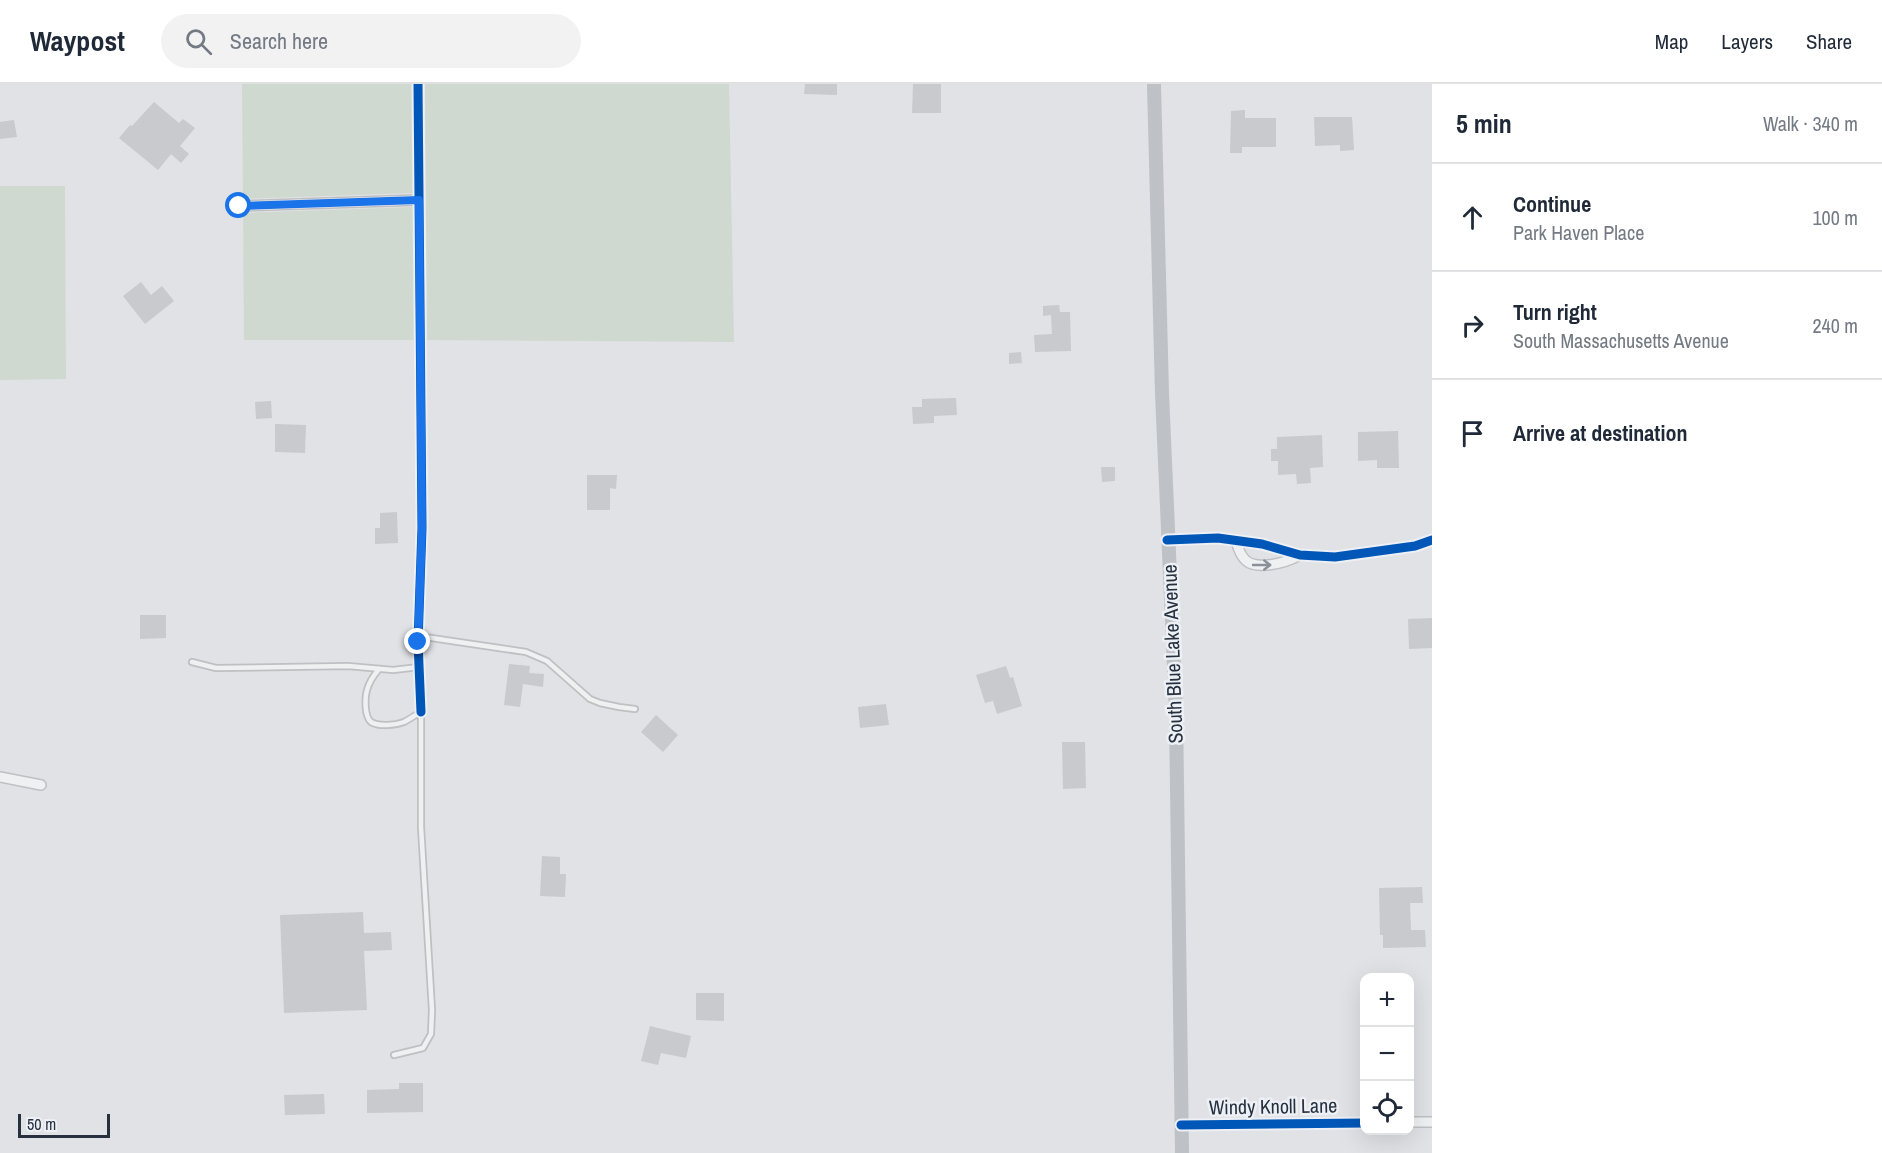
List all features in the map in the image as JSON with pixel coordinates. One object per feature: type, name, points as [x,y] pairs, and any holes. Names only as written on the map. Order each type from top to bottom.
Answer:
[{"type":"main road","name":"South Blue Lake Avenue","points":[[1154,84],[1167,540],[1176,712],[1182,1153]]},
{"type":"street","points":[[418,84],[422,528],[418,636],[421,712]]},
{"type":"street","points":[[239,206],[419,200]]},
{"type":"street","points":[[1167,540],[1218,538],[1262,544],[1300,555],[1335,557],[1415,546],[1432,540]]},
{"type":"street","points":[[1236,541],[1243,558],[1256,566],[1280,564],[1300,555]]},
{"type":"street","points":[[0,777],[41,785]]},
{"type":"street","points":[[1414,1122],[1432,1122]]},
{"type":"street","name":"Windy Knoll Lane","points":[[1181,1125],[1360,1123]]},
{"type":"lane","points":[[418,636],[526,652],[547,662],[590,699],[619,707],[635,708]]},
{"type":"lane","points":[[192,662],[216,668],[348,666],[393,670],[419,667]]},
{"type":"lane","points":[[378,669],[367,689],[365,704],[369,719],[372,722],[391,725],[404,722],[421,712]]},
{"type":"lane","points":[[394,1055],[423,1048],[431,1034],[432,1010],[421,827],[421,712]]},
{"type":"shaded area","points":[[242,84],[412,84],[413,193],[243,199]]},
{"type":"shaded area","points":[[425,84],[729,84],[734,342],[427,340]]},
{"type":"shaded area","points":[[0,186],[65,186],[66,379],[0,380]]},
{"type":"shaded area","points":[[413,207],[415,340],[244,340],[243,213]]},
{"type":"building","points":[[805,84],[837,84],[837,95],[804,94]]},
{"type":"building","points":[[913,84],[941,84],[941,113],[912,113]]},
{"type":"building","points":[[154,102],[179,123],[183,119],[195,128],[180,146],[189,154],[181,163],[171,154],[158,170],[119,138]]},
{"type":"building","points":[[1245,110],[1245,118],[1276,118],[1276,147],[1242,147],[1242,153],[1230,153],[1231,111]]},
{"type":"building","points":[[1314,117],[1352,117],[1354,150],[1340,151],[1340,145],[1315,146]]},
{"type":"building","points":[[14,120],[17,137],[0,139],[0,122]]},
{"type":"building","points":[[141,282],[151,295],[162,286],[174,301],[145,324],[123,296]]},
{"type":"building","points":[[1059,305],[1060,312],[1070,312],[1071,351],[1035,352],[1034,335],[1052,334],[1051,315],[1043,316],[1043,306]]},
{"type":"building","points":[[1021,352],[1022,363],[1009,364],[1009,353]]},
{"type":"building","points":[[956,398],[957,415],[934,416],[934,423],[913,424],[912,407],[922,407],[922,399]]},
{"type":"building","points":[[271,401],[272,418],[256,419],[255,402]]},
{"type":"building","points":[[275,424],[306,425],[305,453],[275,452]]},
{"type":"building","points":[[1398,431],[1399,468],[1377,468],[1377,460],[1358,461],[1358,432]]},
{"type":"building","points":[[1322,435],[1323,467],[1310,468],[1311,483],[1297,484],[1296,474],[1278,475],[1278,461],[1271,461],[1271,449],[1277,449],[1277,437]]},
{"type":"building","points":[[1101,467],[1115,467],[1115,481],[1102,482]]},
{"type":"building","points":[[587,475],[617,475],[616,489],[610,488],[610,510],[587,510]]},
{"type":"building","points":[[397,512],[398,543],[375,544],[375,528],[380,528],[380,513]]},
{"type":"building","points":[[140,615],[166,615],[166,638],[140,639]]},
{"type":"building","points":[[1432,618],[1432,648],[1409,649],[1408,619]]},
{"type":"building","points":[[509,664],[530,666],[529,673],[544,674],[543,687],[523,684],[520,707],[504,705]]},
{"type":"building","points":[[1006,666],[1010,678],[1013,677],[1022,706],[997,714],[993,701],[985,703],[976,675]]},
{"type":"building","points":[[886,704],[889,725],[860,728],[858,707]]},
{"type":"building","points":[[656,715],[678,735],[663,752],[641,732]]},
{"type":"building","points":[[1062,742],[1085,742],[1086,788],[1063,789]]},
{"type":"building","points":[[542,856],[560,857],[560,874],[566,874],[565,897],[540,896]]},
{"type":"building","points":[[1422,887],[1423,903],[1410,903],[1411,930],[1425,930],[1426,947],[1383,948],[1383,935],[1380,935],[1379,888]]},
{"type":"building","points":[[363,912],[364,933],[391,932],[392,950],[364,951],[367,1010],[284,1013],[280,915]]},
{"type":"building","points":[[696,993],[724,993],[724,1021],[696,1020]]},
{"type":"building","points":[[650,1026],[691,1036],[686,1058],[661,1053],[658,1065],[641,1061]]},
{"type":"building","points":[[399,1083],[423,1083],[423,1112],[367,1113],[367,1090],[399,1089]]},
{"type":"building","points":[[324,1094],[325,1114],[285,1115],[284,1095]]},
{"type":"cycle path","points":[[418,84],[422,528],[418,642],[421,712]]},
{"type":"cycle path","points":[[1167,540],[1218,538],[1262,544],[1300,555],[1335,557],[1415,546],[1432,540]]},
{"type":"cycle path","points":[[1181,1125],[1360,1123]]},
{"type":"route","points":[[239,206],[419,200],[422,528],[418,642]]}]
